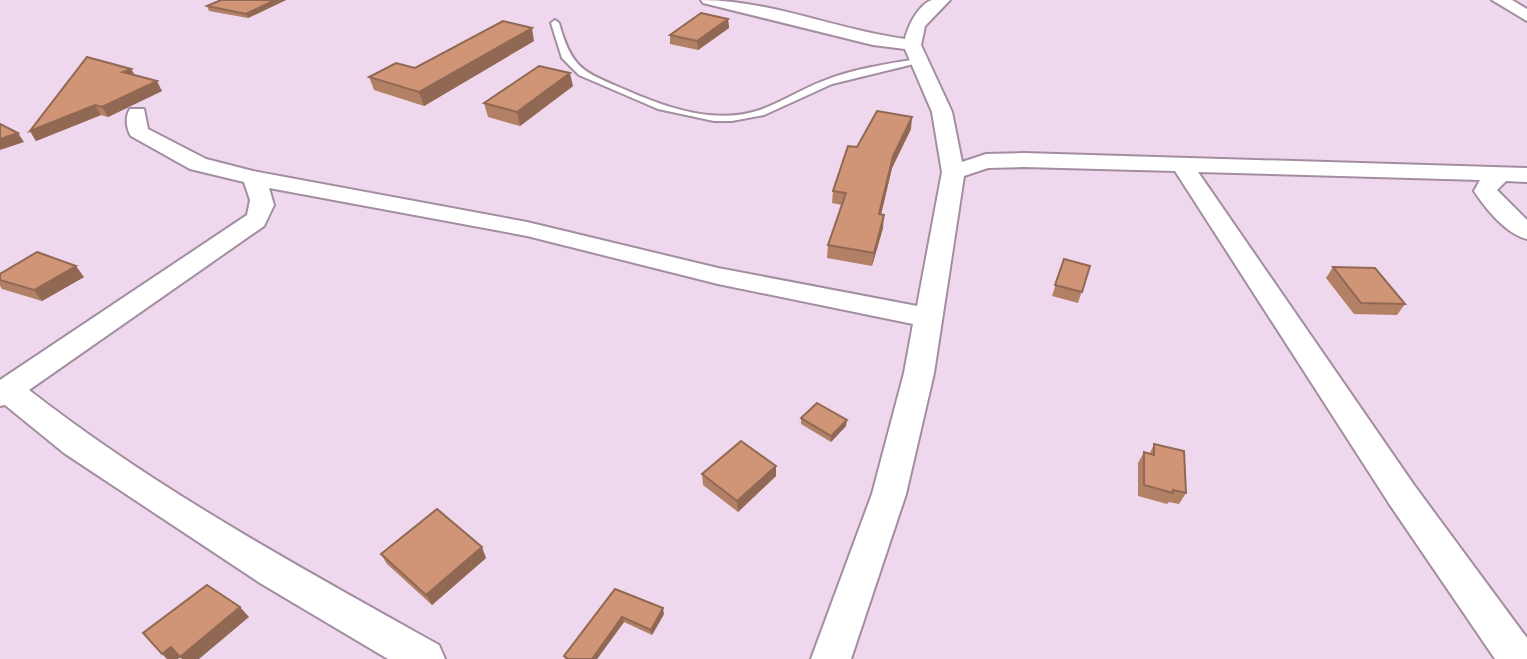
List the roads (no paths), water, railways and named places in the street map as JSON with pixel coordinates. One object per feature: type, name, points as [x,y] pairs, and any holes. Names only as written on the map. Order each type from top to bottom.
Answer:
[{"type":"street","points":[[709,0],[873,40],[915,54]]},
{"type":"street","points":[[831,659],[889,494],[919,373],[951,159],[942,112],[915,54],[917,26],[928,10],[942,0]]},
{"type":"street","points":[[1500,0],[1527,16]]},
{"type":"street","points":[[137,113],[138,132],[198,164],[253,178],[527,229],[718,276],[927,317]]},
{"type":"street","points":[[951,159],[1527,175]]},
{"type":"street","points":[[1183,166],[1402,495],[1518,659]]},
{"type":"street","points":[[1500,175],[1487,186],[1485,191],[1488,198],[1527,232]]},
{"type":"street","points":[[253,178],[263,201],[261,211],[254,221],[4,392],[75,444],[273,571],[425,659]]},
{"type":"lane","points":[[555,23],[564,53],[573,67],[631,96],[665,109],[695,116],[727,118],[764,112],[827,83],[915,54]]}]
